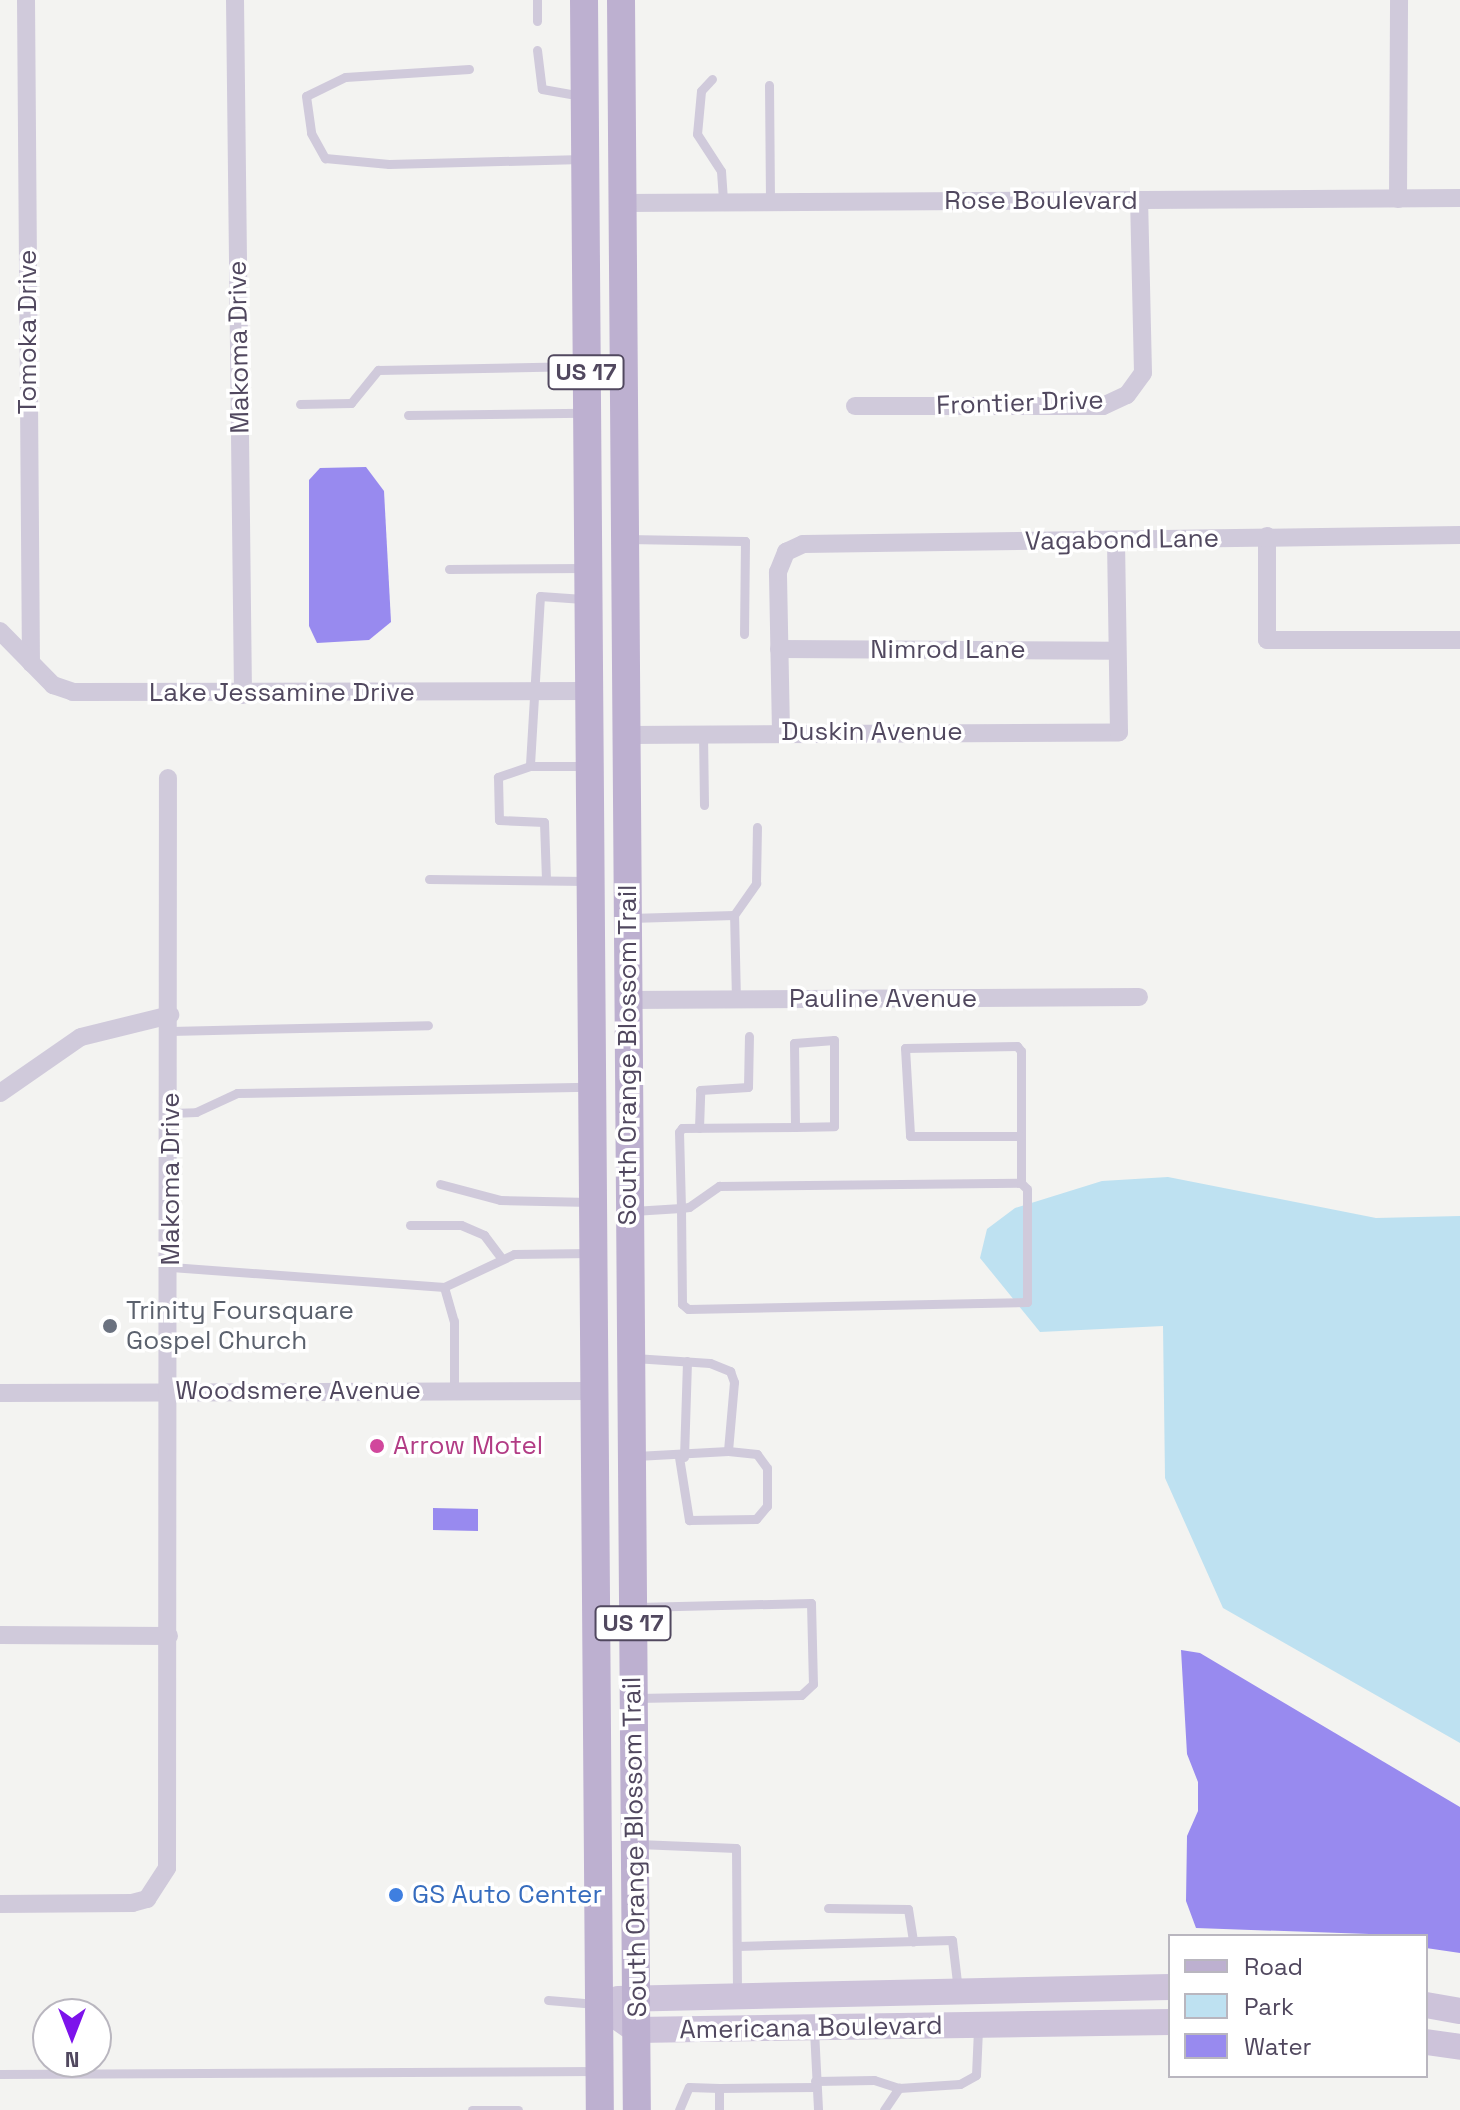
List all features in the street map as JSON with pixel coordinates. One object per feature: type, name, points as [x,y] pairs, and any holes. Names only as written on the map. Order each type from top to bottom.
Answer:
[{"type":"main road","name":"South Orange Blossom Trail","points":[[584,0],[600,2110]]},
{"type":"main road","name":"South Orange Blossom Trail","points":[[621,0],[637,2110]]},
{"type":"main road","points":[[586,225],[604,230],[622,265]]},
{"type":"main road","points":[[591,944],[613,989],[627,1000]]},
{"type":"main road","points":[[591,1035],[609,1044],[628,1084]]},
{"type":"main road","name":"Americana Boulevard","points":[[599,2004],[636,1994],[1168,1987]]},
{"type":"main road","points":[[599,2004],[636,2030]]},
{"type":"main road","points":[[1428,2005],[1460,2011]]},
{"type":"main road","name":"Americana Boulevard","points":[[636,2030],[1168,2022]]},
{"type":"main road","points":[[1428,2042],[1460,2047]]},
{"type":"street","name":"Tomoka Drive","points":[[26,0],[31,663]]},
{"type":"street","name":"Makoma Drive","points":[[235,0],[243,695]]},
{"type":"street","points":[[1398,199],[1399,0]]},
{"type":"street","name":"Rose Boulevard","points":[[622,203],[1460,198]]},
{"type":"street","name":"Frontier Drive","points":[[855,406],[1103,406],[1127,395],[1143,373],[1139,200]]},
{"type":"street","name":"Vagabond Lane","points":[[779,649],[778,572],[786,552],[803,544],[1116,543],[1267,536],[1460,535]]},
{"type":"street","points":[[1267,536],[1267,640],[1460,640]]},
{"type":"street","points":[[1116,543],[1116,651]]},
{"type":"street","name":"Lake Jessamine Drive","points":[[0,631],[53,685],[73,692],[243,695],[588,691]]},
{"type":"street","points":[[779,649],[781,732]]},
{"type":"street","name":"Nimrod Lane","points":[[779,649],[1116,651]]},
{"type":"street","name":"Duskin Avenue","points":[[626,735],[1119,732],[1116,651]]},
{"type":"street","name":"Makoma Drive","points":[[0,1904],[132,1903],[147,1899],[167,1868],[172,1391],[168,778]]},
{"type":"street","name":"Pauline Avenue","points":[[627,1000],[1139,997]]},
{"type":"street","points":[[0,1093],[81,1037],[170,1023]]},
{"type":"street","name":"Woodsmere Avenue","points":[[0,1393],[596,1391]]},
{"type":"street","points":[[0,1635],[169,1636]]},
{"type":"street","points":[[958,1990],[968,2026]]},
{"type":"lane","points":[[537,0],[537,21]]},
{"type":"lane","points":[[537,50],[542,89],[552,96],[585,95]]},
{"type":"lane","points":[[469,69],[345,77],[306,96],[311,133],[325,158],[389,164],[585,158]]},
{"type":"lane","points":[[712,79],[701,91],[697,134],[721,171],[723,203]]},
{"type":"lane","points":[[769,85],[770,202]]},
{"type":"lane","points":[[300,404],[351,403],[378,370],[586,366]]},
{"type":"lane","points":[[408,415],[587,413]]},
{"type":"lane","points":[[624,538],[745,541],[744,634]]},
{"type":"lane","points":[[449,569],[587,568]]},
{"type":"lane","points":[[530,766],[529,692],[540,596],[588,599]]},
{"type":"lane","points":[[703,733],[704,805]]},
{"type":"lane","points":[[546,880],[544,822],[499,820],[498,777],[530,766],[589,766]]},
{"type":"lane","points":[[736,1000],[734,915],[756,883],[757,827]]},
{"type":"lane","points":[[429,879],[590,882]]},
{"type":"lane","points":[[627,918],[734,915]]},
{"type":"lane","points":[[170,1023],[428,1025]]},
{"type":"lane","points":[[699,1128],[700,1090],[748,1087],[749,1036]]},
{"type":"lane","points":[[795,1127],[794,1043],[834,1040],[838,1123],[795,1127],[699,1128],[679,1132],[688,1309],[1016,1307],[1027,1302],[1027,1189],[1021,1183],[1021,1136],[1017,1046],[905,1048],[910,1136],[1021,1136]]},
{"type":"lane","points":[[171,1113],[196,1112],[237,1093],[592,1087]]},
{"type":"lane","points":[[629,1211],[681,1208],[719,1186],[1021,1183]]},
{"type":"lane","points":[[440,1184],[500,1200],[594,1202]]},
{"type":"lane","points":[[410,1225],[461,1225],[484,1235],[502,1259]]},
{"type":"lane","points":[[171,1267],[444,1287],[502,1259],[594,1253]]},
{"type":"lane","points":[[444,1287],[454,1321],[454,1391]]},
{"type":"lane","points":[[631,1358],[687,1361],[730,1371],[728,1451]]},
{"type":"lane","points":[[631,1456],[682,1457],[728,1451],[757,1454],[767,1468],[767,1506],[756,1519],[689,1520],[682,1457],[687,1361]]},
{"type":"lane","points":[[633,1607],[811,1603],[813,1684],[801,1695],[633,1698]]},
{"type":"lane","points":[[635,1844],[736,1848],[737,1993]]},
{"type":"lane","points":[[828,1908],[908,1909],[913,1942]]},
{"type":"lane","points":[[737,1946],[957,1943],[958,1990]]},
{"type":"lane","points":[[548,2000],[599,2004]]},
{"type":"lane","points":[[679,2110],[689,2087],[874,2080],[899,2088],[960,2084],[976,2075],[968,2026]]},
{"type":"lane","points":[[814,2027],[818,2110]]},
{"type":"lane","points":[[0,2074],[600,2071]]},
{"type":"lane","points":[[719,2088],[719,2110]]},
{"type":"lane","points":[[884,2110],[899,2088]]},
{"type":"lane","points":[[472,2110],[518,2110]]},
{"type":"green space","points":[[1168,1177],[1376,1218],[1460,1216],[1460,1743],[1223,1608],[1165,1478],[1163,1326],[1040,1332],[980,1258],[987,1229],[1015,1208],[1102,1181]]},
{"type":"water","points":[[366,467],[384,491],[391,622],[369,640],[317,643],[309,626],[309,480],[320,468]]},
{"type":"water","points":[[433,1508],[478,1509],[478,1531],[433,1530]]},
{"type":"water","points":[[1181,1650],[1200,1653],[1460,1807],[1460,1953],[1428,1948],[1428,1934],[1196,1928],[1186,1901],[1187,1836],[1198,1811],[1198,1782],[1187,1754]]},
{"type":"place","name":"Trinity Foursquare Gospel Church","points":[[110,1326]]},
{"type":"place","name":"Arrow Motel","points":[[377,1446]]},
{"type":"place","name":"GS Auto Center","points":[[396,1895]]}]
